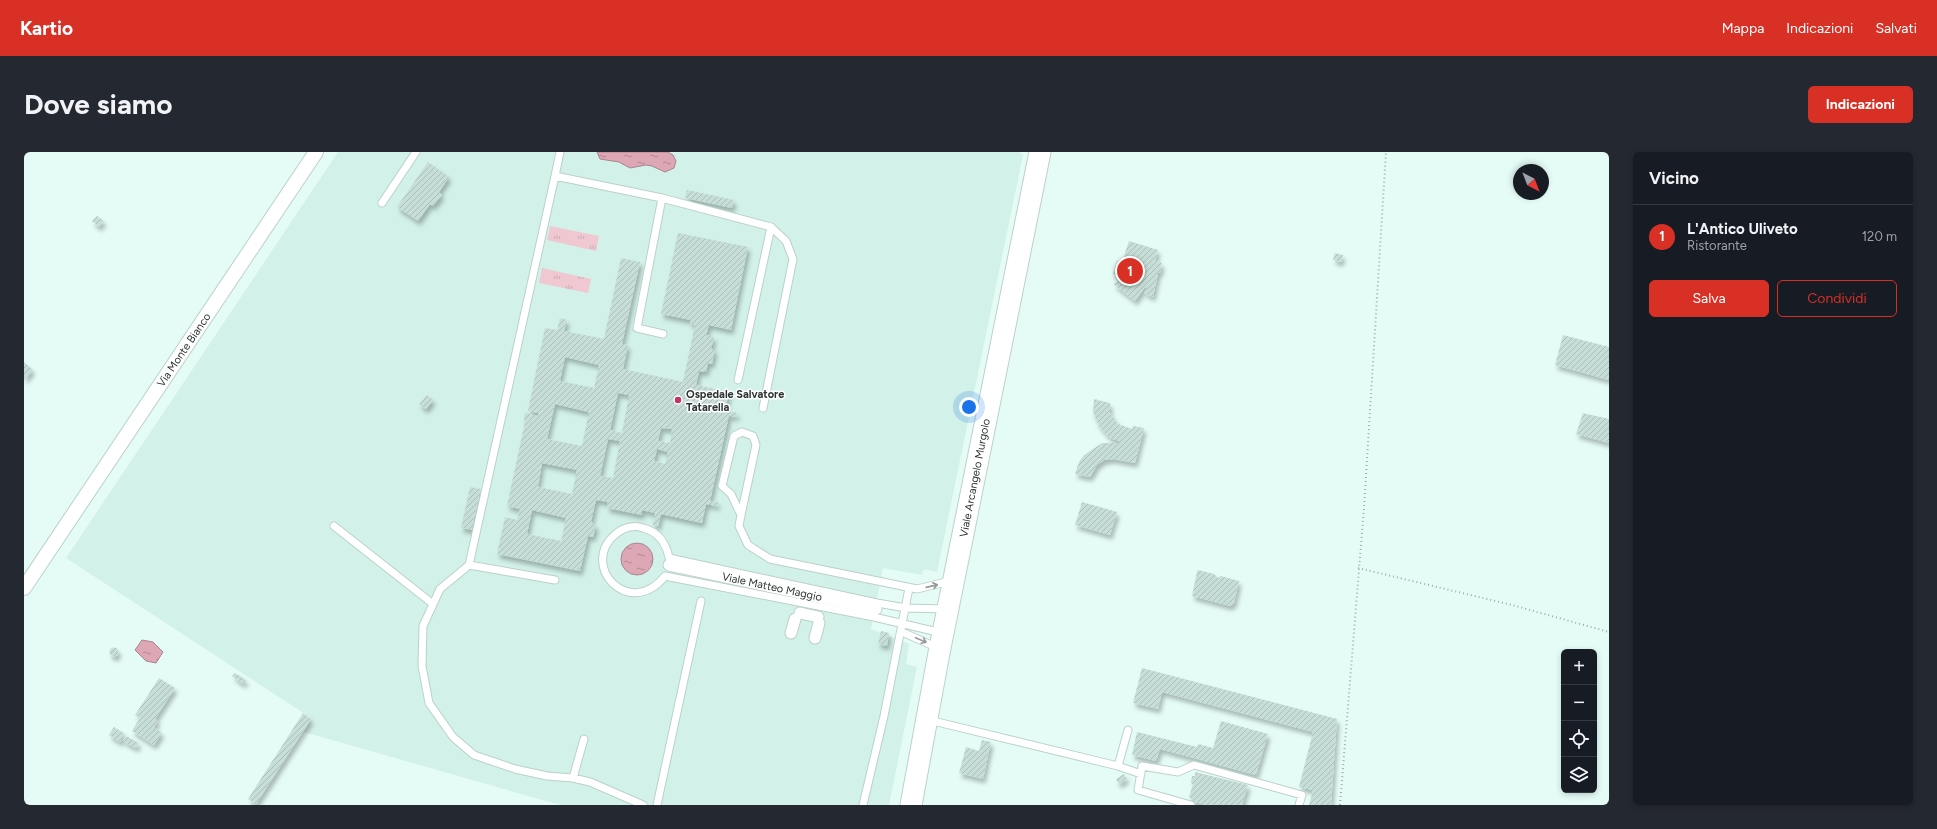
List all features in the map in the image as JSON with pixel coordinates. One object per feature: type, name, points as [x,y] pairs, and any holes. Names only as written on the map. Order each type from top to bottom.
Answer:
[{"type":"main road","name":"Viale Arcangelo Murgolo","points":[[910,805],[1040,152]]},
{"type":"street","name":"Via Monte Bianco","points":[[24,588],[52,549],[316,152]]},
{"type":"street","name":"Viale Matteo Maggio","points":[[669,565],[812,600],[876,609]]},
{"type":"street","points":[[791,633],[797,616],[818,620],[815,638]]},
{"type":"lane","points":[[382,203],[416,152]]},
{"type":"lane","points":[[560,152],[550,211],[469,565],[440,589],[433,604],[423,626],[422,666],[429,703],[453,737],[474,755],[515,769],[547,776],[573,778],[590,782],[643,805]]},
{"type":"lane","points":[[555,176],[662,198],[771,228],[786,241],[793,259],[763,408]]},
{"type":"lane","points":[[662,198],[637,328],[663,334]]},
{"type":"lane","points":[[738,380],[771,228]]},
{"type":"lane","points":[[741,515],[731,494],[722,486],[734,436],[742,432],[753,436],[756,445],[739,526],[748,545],[770,559],[909,588],[917,589],[954,580]]},
{"type":"lane","points":[[334,526],[433,604]]},
{"type":"lane","points":[[942,641],[903,624],[812,600],[665,576],[658,585],[648,591],[637,593],[626,592],[616,587],[608,579],[603,569],[602,558],[605,547],[611,537],[620,530],[630,527],[642,527],[652,531],[661,538],[667,547],[669,558],[906,608],[948,609]]},
{"type":"lane","points":[[469,565],[555,580]]},
{"type":"lane","points":[[863,805],[902,632],[909,588]]},
{"type":"lane","points":[[657,805],[701,601]]},
{"type":"lane","points":[[902,632],[942,641]]},
{"type":"lane","points":[[927,720],[1118,766],[1141,774]]},
{"type":"lane","points":[[1118,766],[1128,730]]},
{"type":"lane","points":[[573,778],[584,739]]},
{"type":"lane","points":[[1191,805],[1138,790],[1142,766],[1178,772],[1194,766],[1302,795],[1299,805]]},
{"type":"path","points":[[1340,805],[1364,508],[1386,152]]},
{"type":"path","points":[[1358,568],[1512,605],[1609,632]]},
{"type":"shaded area","points":[[338,152],[1019,152],[1023,155],[937,572],[924,569],[922,575],[883,568],[871,629],[909,644],[906,664],[917,667],[889,805],[560,805],[304,732],[311,718],[66,558]]},
{"type":"green space","points":[[550,226],[599,236],[596,251],[547,240]]},
{"type":"green space","points":[[542,268],[591,279],[588,293],[539,283]]},
{"type":"water","points":[[597,152],[668,152],[673,155],[676,161],[674,168],[665,172],[646,165],[630,168],[619,162],[600,159]]},
{"type":"water","points":[[634,543],[640,543],[650,550],[653,559],[652,565],[646,572],[640,575],[634,575],[624,568],[621,562],[621,556],[628,546]]},
{"type":"water","points":[[142,640],[153,642],[163,652],[156,663],[146,661],[135,650]]},
{"type":"building","points":[[428,162],[449,177],[439,192],[442,195],[433,206],[430,204],[418,221],[397,207]]},
{"type":"building","points":[[687,190],[734,200],[732,208],[685,198]]},
{"type":"building","points":[[97,216],[104,221],[99,227],[92,221]]},
{"type":"building","name":"Ospedale Salvatore Tatarella","points":[[678,233],[748,247],[731,330],[709,325],[706,335],[714,337],[711,349],[715,349],[712,364],[708,363],[706,372],[699,371],[696,385],[729,392],[725,410],[737,413],[736,417],[729,415],[710,501],[718,502],[717,506],[706,504],[702,523],[661,514],[658,526],[653,525],[655,513],[642,510],[642,515],[607,508],[608,502],[596,500],[591,522],[596,526],[593,537],[588,536],[580,571],[497,554],[505,517],[517,520],[520,509],[507,506],[525,422],[536,424],[524,420],[525,413],[538,416],[538,413],[528,411],[545,328],[557,330],[560,318],[567,320],[564,331],[604,339],[621,258],[640,262],[622,344],[628,345],[623,369],[683,382],[695,325],[690,324],[691,320],[661,314]],"holes":[[[565,357],[599,365],[594,388],[560,381]],[[618,393],[629,395],[622,433],[610,430]],[[555,404],[589,412],[582,446],[547,439]],[[661,428],[672,429],[670,443],[658,441]],[[608,439],[620,441],[613,478],[600,476]],[[657,449],[668,452],[665,464],[654,461]],[[542,463],[577,470],[572,494],[538,487]],[[532,510],[566,518],[561,541],[527,534]]]},
{"type":"building","points":[[1129,241],[1158,250],[1155,261],[1162,263],[1160,273],[1158,273],[1153,297],[1144,293],[1147,288],[1145,287],[1135,301],[1113,284],[1117,282],[1119,276],[1113,274],[1117,261],[1122,262]]},
{"type":"building","points":[[1335,253],[1343,255],[1341,262],[1333,260]]},
{"type":"building","points":[[1563,335],[1609,347],[1609,380],[1555,365]]},
{"type":"building","points":[[24,362],[33,370],[24,380]]},
{"type":"building","points":[[427,395],[433,400],[426,409],[419,404]]},
{"type":"building","points":[[1094,399],[1110,403],[1110,413],[1118,424],[1132,429],[1133,426],[1144,428],[1135,463],[1113,459],[1104,460],[1097,465],[1090,477],[1075,474],[1079,462],[1084,455],[1102,443],[1119,443],[1120,441],[1110,438],[1099,426],[1093,412]]},
{"type":"building","points":[[1583,413],[1609,419],[1609,443],[1576,434]]},
{"type":"building","points":[[470,487],[481,489],[472,530],[461,528]]},
{"type":"building","points":[[1082,502],[1117,512],[1110,535],[1075,525]]},
{"type":"building","points":[[1198,570],[1214,574],[1218,578],[1221,576],[1239,581],[1234,603],[1230,606],[1192,596]]},
{"type":"building","points":[[881,631],[889,633],[887,646],[878,644]]},
{"type":"building","points":[[114,647],[119,652],[114,657],[109,652]]},
{"type":"building","points":[[1142,668],[1337,719],[1331,805],[1309,805],[1313,790],[1299,787],[1313,732],[1162,692],[1158,709],[1133,703]]},
{"type":"building","points":[[235,673],[246,680],[243,684],[232,676]]},
{"type":"building","points":[[159,678],[175,688],[155,719],[158,721],[154,727],[162,733],[154,745],[132,731],[140,718],[135,715]]},
{"type":"building","points":[[303,713],[311,719],[256,804],[248,799]]},
{"type":"building","points":[[1221,721],[1268,734],[1256,775],[1160,749],[1156,761],[1132,755],[1137,732],[1197,747],[1198,744],[1213,748]]},
{"type":"building","points":[[114,727],[125,734],[120,742],[109,735]]},
{"type":"building","points":[[126,736],[139,743],[136,748],[123,741]]},
{"type":"building","points":[[982,740],[991,742],[983,779],[959,773],[966,747],[979,751]]},
{"type":"building","points":[[1195,772],[1248,785],[1242,805],[1205,805],[1192,801],[1189,797],[1193,784],[1191,783],[1192,776],[1195,776]]},
{"type":"building","points":[[1124,774],[1127,779],[1119,784],[1116,779]]},
{"type":"place","name":"L'Antico Uliveto","points":[[1130,271]]},
{"type":"place","name":"Ospedale Salvatore Tatarella","points":[[678,400]]}]
